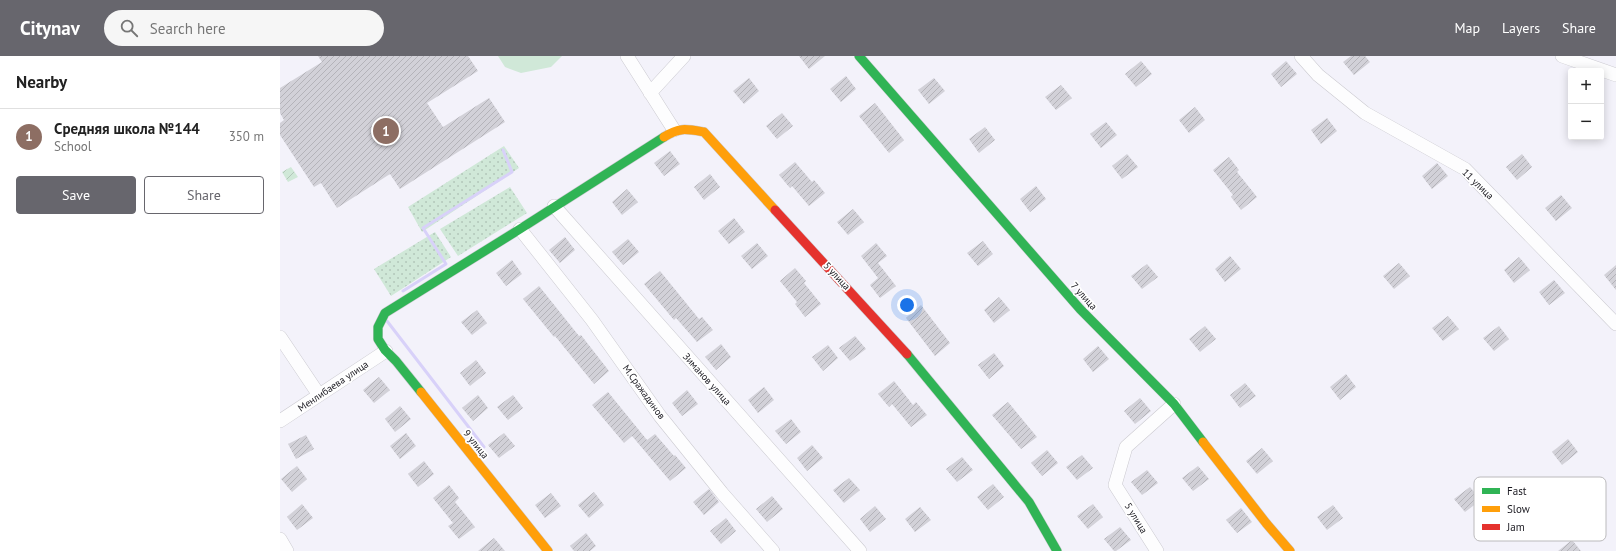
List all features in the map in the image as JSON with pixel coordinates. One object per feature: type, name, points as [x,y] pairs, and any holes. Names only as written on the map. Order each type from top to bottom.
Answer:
[{"type":"street","points":[[520,229],[674,130],[627,56]]},
{"type":"street","points":[[650,93],[684,56]]},
{"type":"street","name":"7 улица","points":[[859,56],[1080,309],[1174,404],[1266,523],[1290,551]]},
{"type":"street","name":"11 улица","points":[[1301,56],[1318,75],[1365,113],[1465,169],[1616,324]]},
{"type":"street","points":[[1562,56],[1616,76]]},
{"type":"street","name":"5 улица","points":[[674,130],[689,129],[704,132],[897,342],[1029,502],[1057,551]]},
{"type":"street","name":"Зиманов улица","points":[[554,206],[860,551]]},
{"type":"street","name":"9 улица","points":[[520,229],[385,313],[379,321],[376,330],[377,338],[386,351],[396,361],[548,551]]},
{"type":"street","name":"М.Сражадинов","points":[[520,229],[592,320],[660,416],[722,493],[773,551]]},
{"type":"street","points":[[280,337],[319,395]]},
{"type":"street","name":"Менлибаева улица","points":[[280,421],[386,351]]},
{"type":"street","name":"5 улица","points":[[1157,551],[1115,485],[1126,447],[1174,404]]},
{"type":"street","points":[[280,539],[287,551]]},
{"type":"green space","points":[[498,56],[562,56],[551,67],[521,73],[505,67]]},
{"type":"green space","points":[[504,146],[519,168],[422,232],[408,207]]},
{"type":"green space","points":[[291,167],[298,177],[288,182],[282,172]]},
{"type":"green space","points":[[510,187],[527,213],[458,256],[440,229]]},
{"type":"green space","points":[[435,232],[451,257],[391,296],[374,269]]},
{"type":"building","points":[[318,56],[468,56],[478,71],[427,103],[443,127],[489,98],[505,122],[400,189],[390,174],[337,208],[321,183],[314,187],[280,135],[280,123],[284,120],[280,113],[280,88],[322,62]]},
{"type":"building","points":[[799,56],[825,56],[809,69]]},
{"type":"building","points":[[1351,56],[1365,56],[1370,62],[1354,75],[1343,62]]},
{"type":"building","points":[[1141,61],[1152,74],[1136,87],[1125,74]]},
{"type":"building","points":[[1286,61],[1297,74],[1281,87],[1271,74]]},
{"type":"building","points":[[846,76],[856,89],[841,102],[830,89]]},
{"type":"building","points":[[749,78],[759,91],[744,104],[733,91]]},
{"type":"building","points":[[934,78],[945,91],[929,104],[918,90]]},
{"type":"building","points":[[1061,85],[1072,98],[1056,110],[1045,97]]},
{"type":"building","points":[[875,103],[904,140],[889,153],[859,116]]},
{"type":"building","points":[[1195,107],[1205,120],[1189,133],[1179,120]]},
{"type":"building","points":[[782,113],[793,126],[777,139],[766,126]]},
{"type":"building","points":[[1327,118],[1337,131],[1321,144],[1311,130]]},
{"type":"building","points":[[1106,122],[1117,135],[1101,148],[1090,134]]},
{"type":"building","points":[[985,127],[995,140],[979,153],[969,139]]},
{"type":"building","points":[[670,151],[680,164],[664,176],[654,163]]},
{"type":"building","points":[[1127,154],[1138,167],[1122,179],[1112,166]]},
{"type":"building","points":[[1522,154],[1532,167],[1517,180],[1506,167]]},
{"type":"building","points":[[1229,157],[1239,170],[1237,172],[1257,197],[1241,210],[1231,197],[1233,195],[1213,170]]},
{"type":"building","points":[[795,162],[812,182],[814,180],[825,193],[809,206],[792,186],[790,188],[779,175]]},
{"type":"building","points":[[1437,163],[1448,176],[1432,189],[1422,176]]},
{"type":"building","points":[[710,174],[720,187],[704,200],[694,187]]},
{"type":"building","points":[[1036,186],[1046,199],[1030,212],[1020,199]]},
{"type":"building","points":[[627,189],[638,202],[622,215],[612,202]]},
{"type":"building","points":[[1561,195],[1572,208],[1556,221],[1545,208]]},
{"type":"building","points":[[853,209],[864,222],[848,235],[837,222]]},
{"type":"building","points":[[734,218],[745,232],[729,244],[718,231]]},
{"type":"building","points":[[565,237],[575,250],[560,263],[549,250]]},
{"type":"building","points":[[628,239],[639,252],[623,265],[612,252]]},
{"type":"building","points":[[983,241],[993,254],[978,266],[967,253]]},
{"type":"building","points":[[757,243],[768,256],[752,269],[741,256]]},
{"type":"building","points":[[876,243],[887,256],[878,263],[896,286],[880,298],[870,285],[878,278],[861,256]]},
{"type":"building","points":[[1230,256],[1241,269],[1225,282],[1215,269]]},
{"type":"building","points":[[1519,257],[1530,270],[1514,283],[1504,270]]},
{"type":"building","points":[[512,260],[522,274],[506,286],[496,273]]},
{"type":"building","points":[[1399,263],[1410,276],[1394,289],[1383,276]]},
{"type":"building","points":[[1147,264],[1158,277],[1142,289],[1131,276]]},
{"type":"building","points":[[1616,265],[1616,290],[1604,275]]},
{"type":"building","points":[[795,268],[806,281],[804,283],[821,304],[805,317],[795,304],[797,302],[780,281]]},
{"type":"building","points":[[660,271],[699,319],[702,317],[713,330],[697,342],[676,318],[674,320],[644,284]]},
{"type":"building","points":[[1554,280],[1565,293],[1549,305],[1539,292]]},
{"type":"building","points":[[539,286],[579,336],[581,335],[609,371],[594,384],[523,299]]},
{"type":"building","points":[[999,297],[1010,310],[994,323],[984,310]]},
{"type":"building","points":[[921,305],[950,343],[935,356],[906,318]]},
{"type":"building","points":[[477,310],[487,323],[472,335],[461,322]]},
{"type":"building","points":[[1448,316],[1459,329],[1443,341],[1432,328]]},
{"type":"building","points":[[1205,326],[1216,339],[1200,352],[1189,339]]},
{"type":"building","points":[[1499,326],[1509,339],[1494,351],[1483,338]]},
{"type":"building","points":[[855,336],[866,349],[850,361],[839,348]]},
{"type":"building","points":[[721,344],[731,357],[716,370],[705,357]]},
{"type":"building","points":[[828,345],[838,358],[823,371],[812,357]]},
{"type":"building","points":[[1098,346],[1109,359],[1093,372],[1083,359]]},
{"type":"building","points":[[994,353],[1004,366],[989,379],[978,365]]},
{"type":"building","points":[[476,360],[486,373],[470,386],[460,373]]},
{"type":"building","points":[[1346,374],[1356,387],[1340,400],[1330,387]]},
{"type":"building","points":[[379,377],[390,390],[374,403],[363,390]]},
{"type":"building","points":[[894,381],[913,405],[916,402],[927,415],[911,427],[892,404],[889,407],[878,394]]},
{"type":"building","points":[[1245,383],[1256,396],[1240,408],[1230,395]]},
{"type":"building","points":[[764,387],[774,400],[758,413],[748,400]]},
{"type":"building","points":[[687,390],[698,404],[682,416],[672,403]]},
{"type":"building","points":[[608,392],[647,440],[655,434],[686,468],[670,481],[632,436],[624,443],[592,405]]},
{"type":"building","points":[[478,395],[488,408],[473,421],[462,408]]},
{"type":"building","points":[[513,395],[523,408],[508,420],[497,407]]},
{"type":"building","points":[[1140,398],[1151,411],[1135,424],[1124,411]]},
{"type":"building","points":[[1008,402],[1037,437],[1021,449],[992,415]]},
{"type":"building","points":[[400,406],[411,419],[395,432],[385,419]]},
{"type":"building","points":[[791,419],[801,432],[786,444],[775,431]]},
{"type":"building","points":[[406,433],[416,446],[400,459],[390,446]]},
{"type":"building","points":[[504,433],[515,446],[499,458],[488,445]]},
{"type":"building","points":[[306,435],[314,449],[296,459],[288,444]]},
{"type":"building","points":[[1568,439],[1578,452],[1562,465],[1552,452]]},
{"type":"building","points":[[812,445],[823,458],[807,471],[797,458]]},
{"type":"building","points":[[1262,448],[1273,461],[1257,474],[1246,461]]},
{"type":"building","points":[[1047,450],[1058,463],[1042,476],[1031,463]]},
{"type":"building","points":[[1082,455],[1093,468],[1077,480],[1066,467]]},
{"type":"building","points":[[962,457],[973,470],[957,482],[946,469]]},
{"type":"building","points":[[424,461],[434,474],[418,487],[408,474]]},
{"type":"building","points":[[297,466],[307,479],[292,492],[281,479]]},
{"type":"building","points":[[1198,466],[1209,479],[1193,491],[1182,478]]},
{"type":"building","points":[[1147,470],[1158,483],[1142,495],[1131,482]]},
{"type":"building","points":[[849,478],[860,490],[844,503],[833,490]]},
{"type":"building","points":[[993,484],[1004,497],[988,510],[977,497]]},
{"type":"building","points":[[449,485],[459,498],[455,502],[475,527],[459,539],[448,526],[453,523],[433,498]]},
{"type":"building","points":[[1470,487],[1474,492],[1474,505],[1465,512],[1454,499]]},
{"type":"building","points":[[709,489],[719,502],[704,515],[693,502]]},
{"type":"building","points":[[594,492],[604,505],[589,518],[578,505]]},
{"type":"building","points":[[551,493],[561,506],[545,518],[535,505]]},
{"type":"building","points":[[772,496],[783,509],[767,522],[756,509]]},
{"type":"building","points":[[302,504],[313,518],[297,530],[287,517]]},
{"type":"building","points":[[1093,504],[1103,517],[1088,529],[1077,516]]},
{"type":"building","points":[[1333,505],[1343,518],[1327,530],[1317,517]]},
{"type":"building","points":[[875,506],[886,519],[870,532],[860,519]]},
{"type":"building","points":[[920,507],[931,520],[915,532],[905,519]]},
{"type":"building","points":[[1241,508],[1252,522],[1237,533],[1226,520]]},
{"type":"building","points":[[726,518],[736,531],[721,544],[710,531]]},
{"type":"building","points":[[1120,527],[1131,540],[1114,551],[1104,539]]},
{"type":"building","points":[[586,533],[596,546],[590,551],[574,551],[570,546]]},
{"type":"building","points":[[494,538],[505,551],[478,551]]},
{"type":"building","points":[[1573,541],[1581,551],[1558,551]]},
{"type":"waterway","points":[[403,291],[446,264],[423,228],[512,172],[503,150]]},
{"type":"waterway","points":[[387,321],[484,447]]},
{"type":"traffic: fast","points":[[859,56],[1080,309],[1174,404],[1203,442]]},
{"type":"traffic: fast","points":[[421,392],[385,350],[378,339],[378,327],[385,313],[664,137]]},
{"type":"traffic: fast","points":[[907,354],[1029,502],[1057,551]]},
{"type":"traffic: slow","points":[[664,137],[679,130],[704,132],[775,210]]},
{"type":"traffic: slow","points":[[421,392],[548,551]]},
{"type":"traffic: slow","points":[[1203,442],[1266,523],[1290,551]]},
{"type":"traffic: jam","points":[[775,210],[907,354]]},
{"type":"place","name":"Средняя школа №144","points":[[386,131]]}]
